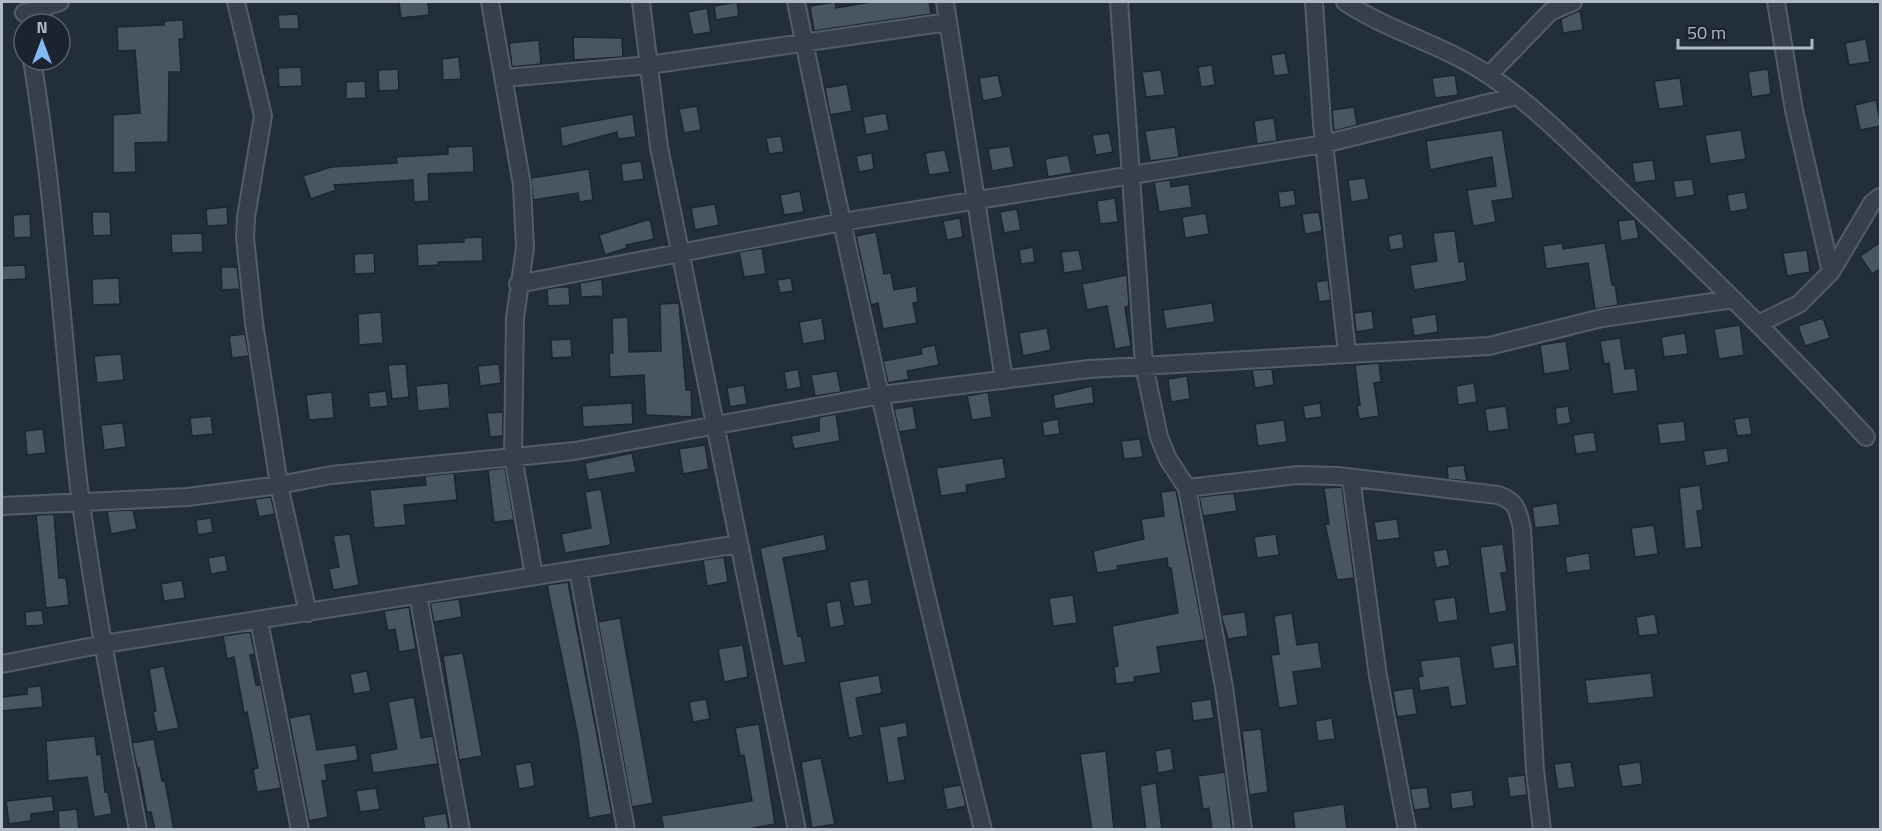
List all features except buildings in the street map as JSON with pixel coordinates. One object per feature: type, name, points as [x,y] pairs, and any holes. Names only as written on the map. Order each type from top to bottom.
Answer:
[{"type":"street","points":[[27,12],[60,2]]},
{"type":"street","points":[[236,2],[263,116],[246,217],[245,238],[254,322],[279,485],[308,613]]},
{"type":"street","points":[[490,2],[506,78],[522,185],[525,248],[518,284],[515,318],[513,456],[534,576]]},
{"type":"street","points":[[641,2],[659,147],[797,830]]},
{"type":"street","points":[[796,2],[842,222],[937,645],[983,830]]},
{"type":"street","points":[[945,2],[978,201],[1004,380]]},
{"type":"street","points":[[1119,2],[1144,365],[1159,437],[1168,459],[1187,488],[1224,687],[1243,830]]},
{"type":"street","points":[[1314,2],[1324,144],[1347,353]]},
{"type":"street","points":[[1345,2],[1368,17],[1489,75],[1516,96],[1569,142],[1733,299],[1806,371],[1866,438]]},
{"type":"street","points":[[1489,75],[1550,12],[1573,2]]},
{"type":"street","points":[[1776,2],[1794,110],[1831,272]]},
{"type":"street","points":[[506,78],[649,65],[948,22]]},
{"type":"street","points":[[34,72],[42,120],[61,291],[81,502],[138,830]]},
{"type":"street","points":[[518,284],[842,222],[1324,144],[1516,96]]},
{"type":"street","points":[[1758,324],[1799,304],[1831,272],[1872,203],[1881,197]]},
{"type":"street","points":[[2,507],[188,497],[279,485],[331,475],[575,451],[881,395],[1089,369],[1489,346],[1602,318],[1733,299]]},
{"type":"street","points":[[1187,488],[1298,475],[1351,478],[1498,495],[1510,499],[1517,506],[1522,529],[1535,771],[1542,830]]},
{"type":"street","points":[[1351,478],[1378,676],[1407,830]]},
{"type":"street","points":[[2,664],[104,644],[739,544]]},
{"type":"street","points":[[578,570],[627,830]]},
{"type":"street","points":[[418,595],[461,830]]},
{"type":"street","points":[[259,621],[300,830]]}]
